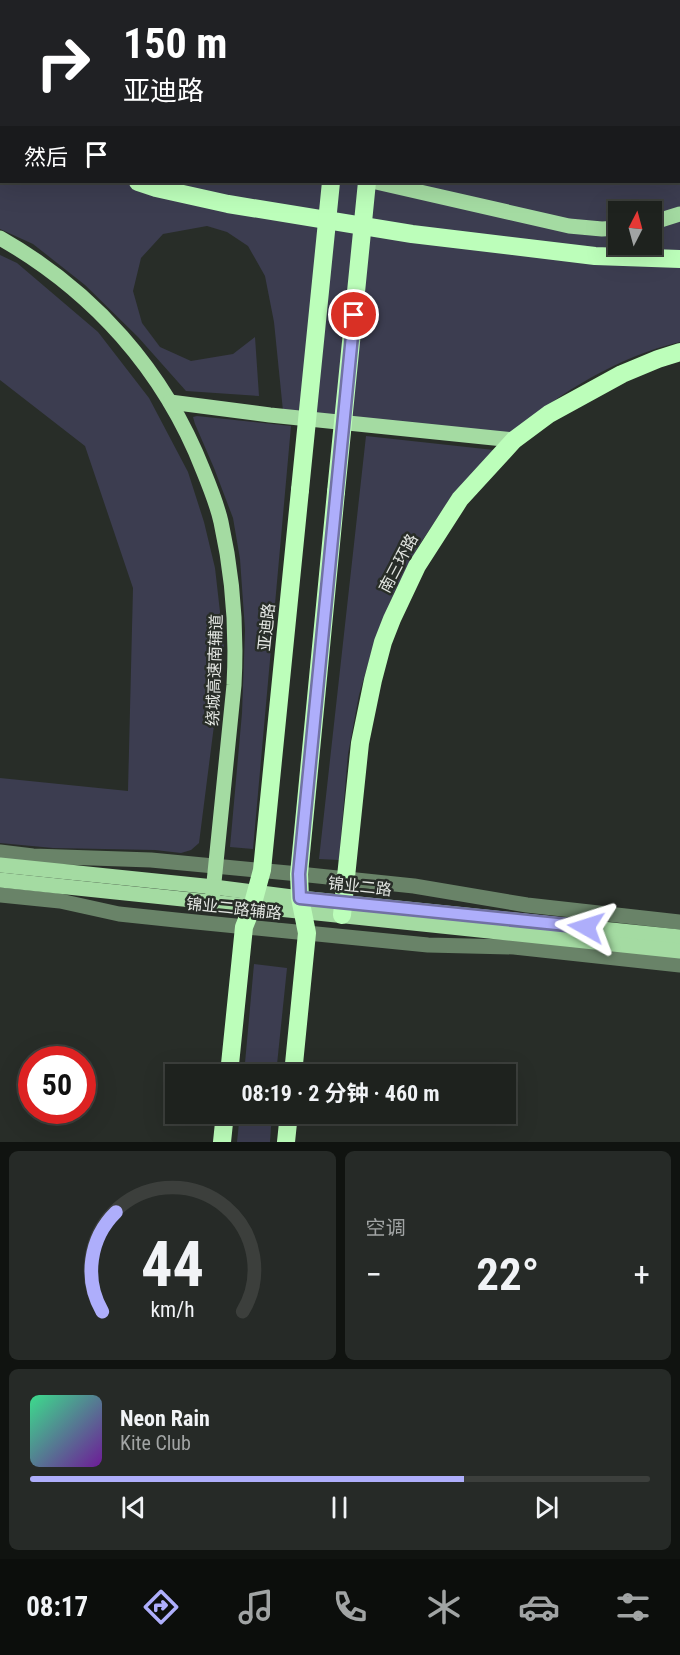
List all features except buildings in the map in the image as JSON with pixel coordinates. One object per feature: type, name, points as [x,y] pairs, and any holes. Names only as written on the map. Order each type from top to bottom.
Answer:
[{"type":"highway","points":[[141,183],[228,204],[412,234],[595,256],[680,259]]},
{"type":"highway","name":"亚迪路","points":[[230,1064],[244,927],[262,870],[331,183]]},
{"type":"highway","points":[[294,1064],[307,933],[301,905],[299,874],[367,183]]},
{"type":"highway","name":"南三环路","points":[[343,909],[360,743],[383,642],[417,566],[460,499],[514,440],[549,414],[622,374],[680,352]]},
{"type":"highway","points":[[222,1142],[224,1124]]},
{"type":"highway","points":[[286,1142],[288,1124]]},
{"type":"main road","points":[[380,183],[569,226],[608,229]]},
{"type":"main road","points":[[662,220],[680,214]]},
{"type":"main road","name":"绕城高速南辅道","points":[[0,238],[43,266],[80,295],[116,329],[148,367],[194,447],[210,488],[227,552],[233,593],[236,652],[213,895]]},
{"type":"main road","points":[[170,402],[270,415],[514,440]]},
{"type":"main road","name":"锦业二路","points":[[0,865],[301,905],[680,937]]},
{"type":"main road","name":"锦业二路","points":[[0,880],[213,895]]},
{"type":"main road","name":"锦业二路","points":[[343,909],[680,951]]},
{"type":"street","points":[[0,852],[33,856],[151,860],[262,870],[414,886],[527,905],[680,922]]},
{"type":"street","name":"锦业二路辅路","points":[[0,895],[60,901],[119,914],[244,927],[428,945],[514,947],[680,965]]},
{"type":"shaded area","points":[[0,183],[680,184],[680,342],[657,348],[612,366],[570,390],[512,433],[283,411],[274,322],[265,276],[248,246],[227,232],[207,226],[163,234],[141,258],[133,291],[142,323],[160,347],[191,361],[233,354],[255,337],[259,396],[186,391],[138,337],[85,285],[33,244],[0,229]]},
{"type":"shaded area","points":[[0,255],[17,263],[98,332],[149,398],[188,472],[204,522],[215,568],[224,647],[199,843],[191,850],[181,853],[155,850],[53,848],[0,843],[0,778],[128,791],[133,588],[85,446],[0,380]]},
{"type":"shaded area","points":[[193,417],[291,426],[253,849],[230,847],[242,713],[245,630],[240,559],[233,518],[195,424]]},
{"type":"shaded area","points":[[366,436],[494,450],[453,494],[418,547],[394,593],[375,640],[359,695],[348,754],[339,860],[319,859]]},
{"type":"shaded area","points":[[254,964],[287,968],[277,1064],[245,1064]]},
{"type":"shaded area","points":[[239,1124],[271,1124],[270,1142],[237,1142]]},
{"type":"route","points":[[354,315],[299,874],[300,898],[586,927]]}]
